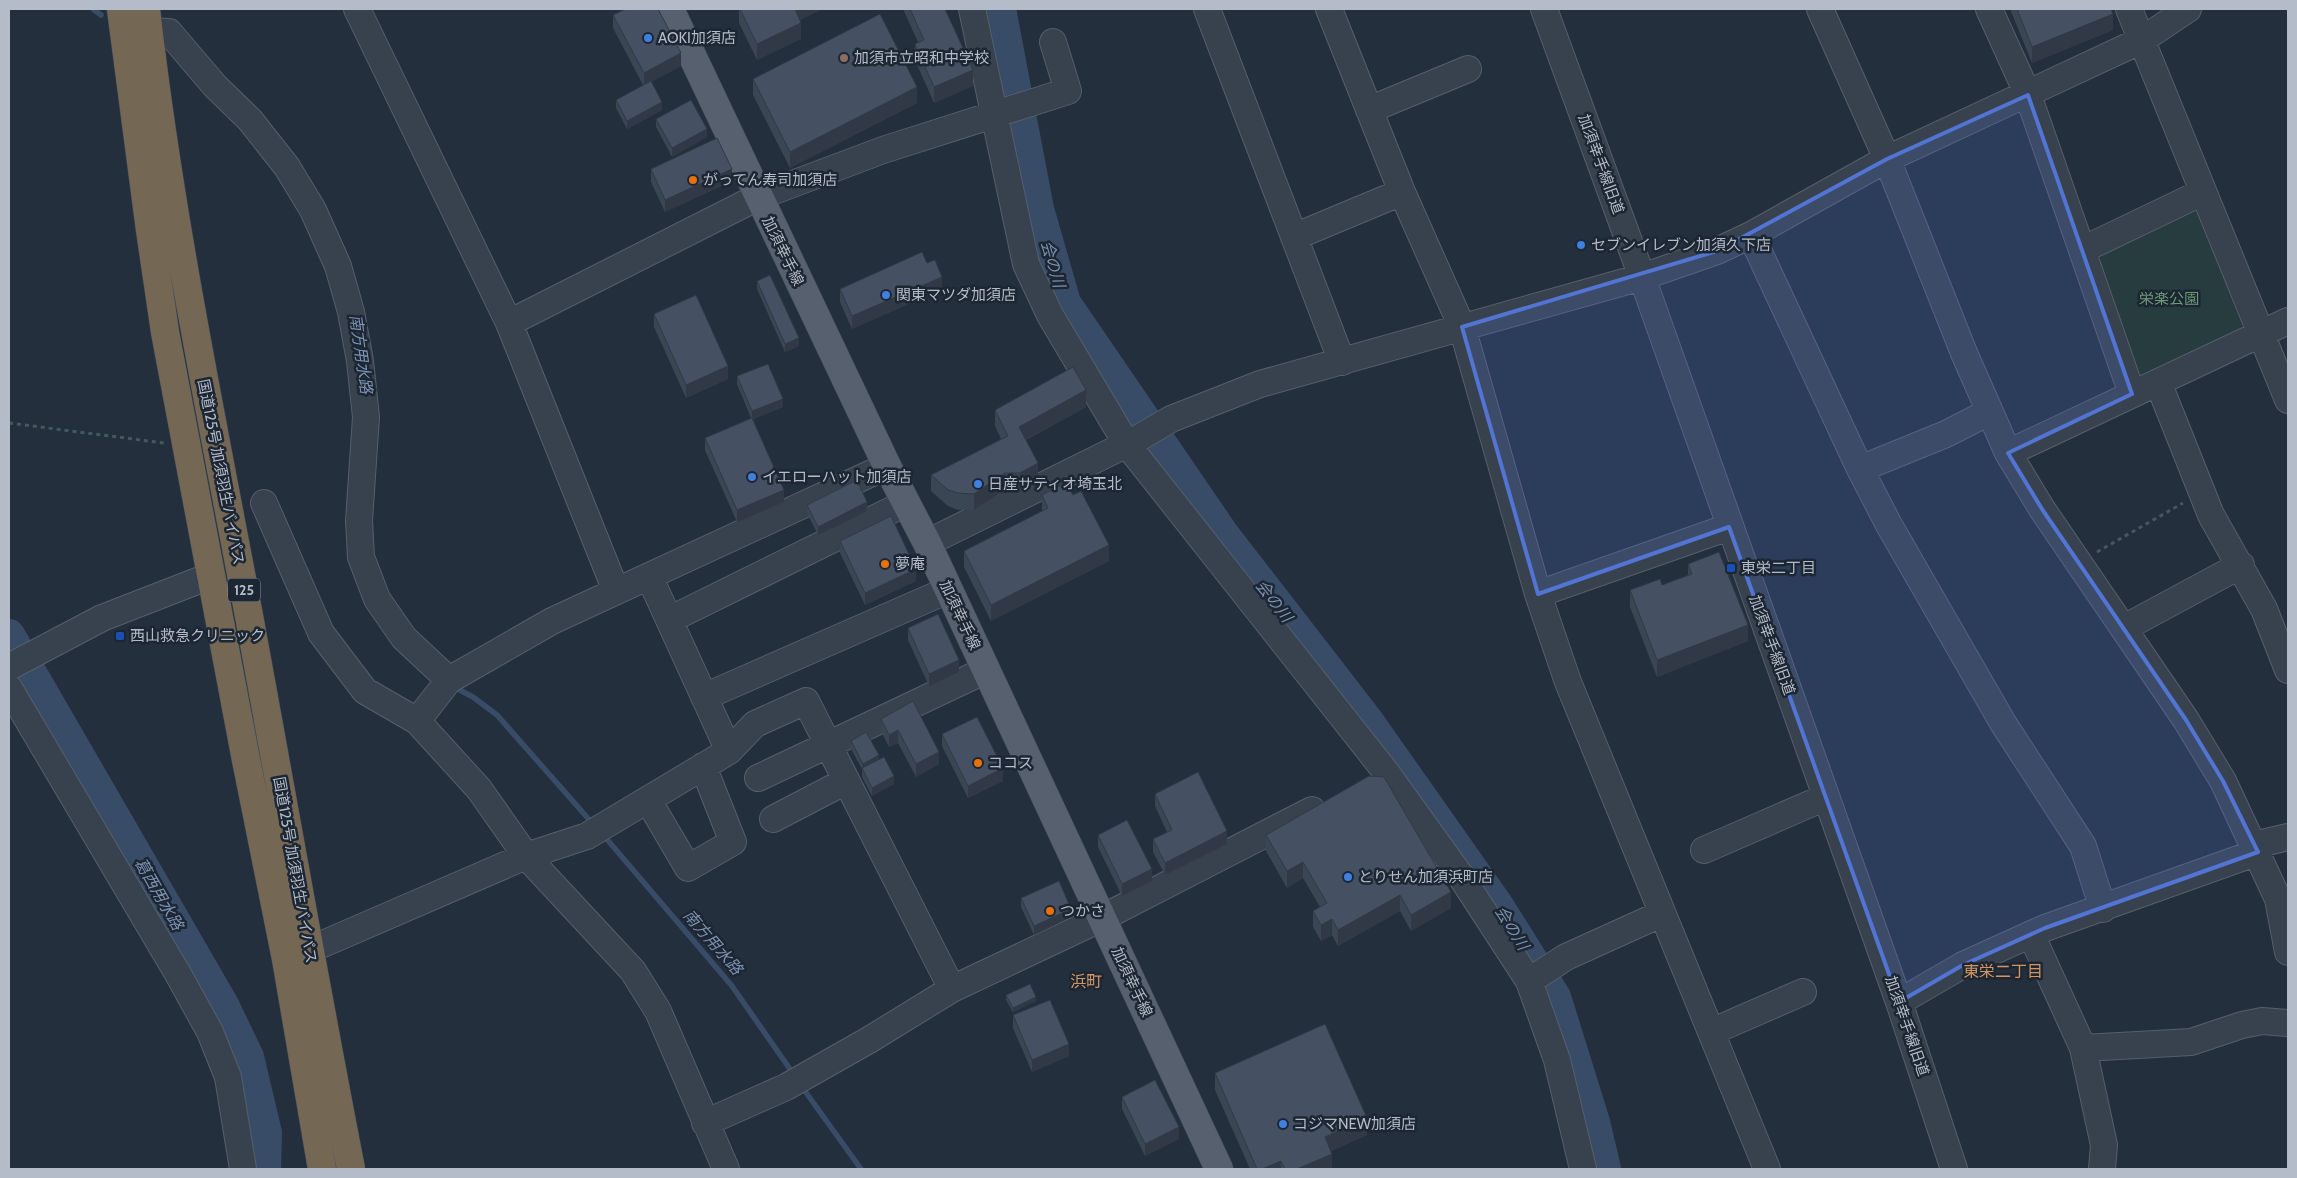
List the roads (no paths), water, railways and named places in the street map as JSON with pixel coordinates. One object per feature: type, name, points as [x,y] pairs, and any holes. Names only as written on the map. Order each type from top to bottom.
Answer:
[{"type":"highway","name":"国道125号 加須羽生バイパス","points":[[121,9],[165,332],[210,576],[286,959],[322,1169]]},
{"type":"highway","name":"国道125号 加須羽生バイパス","points":[[147,20],[176,225],[351,1169]]},
{"type":"main road","name":"加須幸手線","points":[[670,9],[758,197],[926,543],[1219,1169]]},
{"type":"street","points":[[358,9],[509,323],[616,592]]},
{"type":"street","points":[[972,9],[1026,264],[1050,315],[1131,441],[1377,777],[1460,875],[1530,981],[1557,1060],[1583,1169]]},
{"type":"street","points":[[1207,9],[1342,362]]},
{"type":"street","points":[[1329,9],[1402,192],[1462,327],[1538,594],[1568,682],[1661,914],[1767,1169]]},
{"type":"street","name":"加須幸手線旧道","points":[[1544,9],[1642,276],[1729,527],[1899,1002],[1954,1169]]},
{"type":"street","points":[[1820,9],[1887,159],[1989,412],[2008,453],[2042,510],[2186,720],[2223,781],[2256,849],[2283,898],[2288,952]]},
{"type":"street","points":[[1989,9],[2028,95],[2132,394]]},
{"type":"street","points":[[2129,9],[2288,400]]},
{"type":"street","points":[[926,543],[1172,419],[1260,384],[1642,276],[1717,251],[1751,235],[1887,159],[2028,95],[2142,40],[2188,9]]},
{"type":"street","points":[[147,20],[169,32],[215,86],[256,128],[287,167],[313,210],[338,266],[351,312],[360,361],[366,417],[360,521],[361,557],[377,599],[404,638],[448,680]]},
{"type":"street","points":[[509,323],[758,197],[883,150],[1068,91],[1053,42]]},
{"type":"street","points":[[1369,110],[1468,69]]},
{"type":"street","points":[[1294,237],[1402,192]]},
{"type":"street","points":[[2082,250],[2203,192]]},
{"type":"street","points":[[1751,235],[1860,469],[1889,525],[2003,723],[2084,846],[2104,909]]},
{"type":"street","points":[[2008,453],[2288,321]]},
{"type":"street","points":[[2158,382],[2211,515],[2264,609],[2288,670]]},
{"type":"street","points":[[1860,469],[1946,434],[1989,412]]},
{"type":"street","points":[[416,722],[448,680],[552,621],[887,466]]},
{"type":"street","points":[[669,620],[906,503]]},
{"type":"street","points":[[264,504],[321,633],[365,691],[416,722],[479,788],[526,856],[632,971],[658,1011],[726,1169]]},
{"type":"street","points":[[1538,594],[1729,527]]},
{"type":"street","points":[[2124,628],[2240,565]]},
{"type":"street","points":[[210,576],[102,618],[44,648],[9,674],[210,1032],[228,1077],[243,1169]]},
{"type":"street","points":[[649,576],[729,750]]},
{"type":"street","points":[[704,697],[948,590]]},
{"type":"street","points":[[758,778],[986,670]]},
{"type":"street","points":[[309,950],[526,856],[587,836],[729,750],[755,724],[806,701],[952,989]]},
{"type":"street","points":[[648,800],[688,868],[733,842],[703,766]]},
{"type":"street","points":[[773,819],[846,781]]},
{"type":"street","points":[[1704,850],[1826,797]]},
{"type":"street","points":[[705,1123],[786,1087],[869,1040],[952,989],[1102,918],[1332,800]]},
{"type":"street","points":[[1899,1002],[1963,965],[2031,934],[2104,909],[2288,837]]},
{"type":"street","points":[[1530,981],[1566,957],[1661,914]]},
{"type":"street","points":[[2031,934],[2082,1048],[2104,1145],[2102,1169]]},
{"type":"street","points":[[1711,1032],[1804,992]]},
{"type":"street","points":[[2082,1048],[2191,1042],[2242,1025],[2262,1021],[2288,1022]]},
{"type":"waterway","name":"南方用水路","points":[[93,9],[101,15]]},
{"type":"waterway","name":"会の川","points":[[1000,9],[1038,209],[1065,303],[1223,534],[1367,720],[1498,906],[1555,997],[1594,1122],[1605,1169]]},
{"type":"waterway","name":"葛西用水路","points":[[9,635],[223,1005],[248,1057],[266,1133],[265,1169]]},
{"type":"waterway","name":"南方用水路","points":[[454,687],[473,697],[497,715],[593,824]]},
{"type":"waterway","name":"南方用水路","points":[[605,837],[732,986],[792,1072]]},
{"type":"waterway","name":"南方用水路","points":[[802,1087],[861,1169]]},
{"type":"place","name":"AOKI加須店","points":[[648,38]]},
{"type":"place","name":"加須市立昭和中学校","points":[[844,58]]},
{"type":"place","name":"がってん寿司加須店","points":[[693,180]]},
{"type":"place","name":"セブンイレブン加須久下店","points":[[1581,245]]},
{"type":"place","name":"関東マツダ加須店","points":[[886,295]]},
{"type":"place","name":"イエローハット加須店","points":[[752,477]]},
{"type":"place","name":"日産サティオ埼玉北","points":[[978,484]]},
{"type":"place","name":"夢庵","points":[[885,564]]},
{"type":"place","name":"東栄二丁目","points":[[1731,568]]},
{"type":"place","name":"西山救急クリニック","points":[[120,636]]},
{"type":"place","name":"ココス","points":[[978,763]]},
{"type":"place","name":"とりせん加須浜町店","points":[[1348,877]]},
{"type":"place","name":"つかさ","points":[[1050,911]]},
{"type":"place","name":"コジマNEW加須店","points":[[1283,1124]]},
{"type":"district","name":"東栄二丁目","points":[[2003,971]]},
{"type":"district","name":"浜町","points":[[1086,981]]},
{"type":"park label","name":"栄楽公園","points":[[2169,299]]}]
